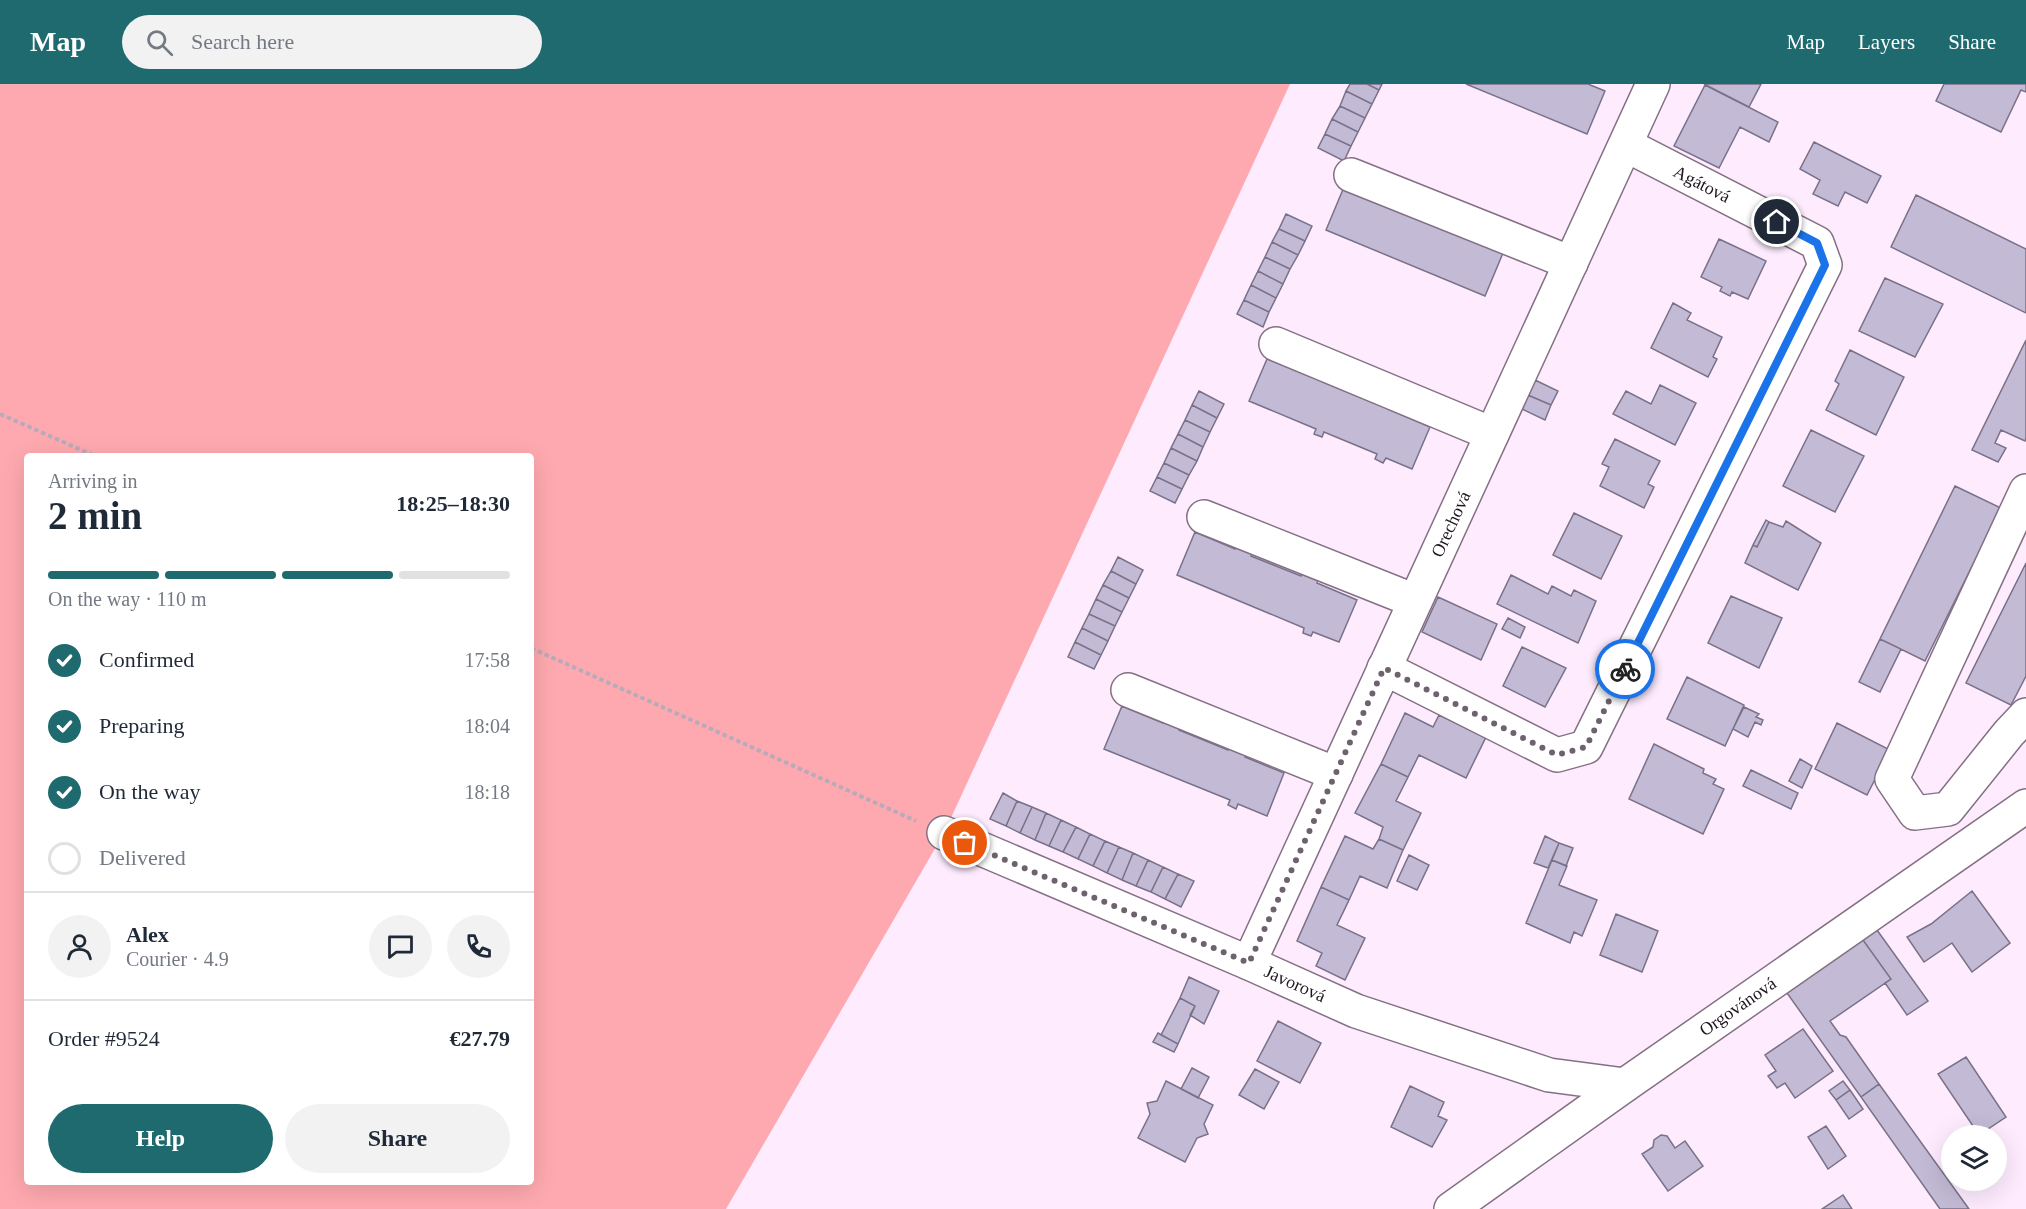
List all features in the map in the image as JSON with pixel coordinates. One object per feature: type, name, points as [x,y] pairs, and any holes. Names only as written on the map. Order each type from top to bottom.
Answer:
[{"type":"street","name":"Orechová","points":[[1249,963],[1626,145],[1643,87]]},
{"type":"street","name":"Agátová","points":[[1384,668],[1557,755],[1586,747],[1825,265],[1817,243],[1626,145]]},
{"type":"street","points":[[1351,176],[1571,262]]},
{"type":"street","points":[[1276,344],[1492,434]]},
{"type":"street","points":[[2026,491],[1892,778],[1916,813],[1948,809],[2026,715]]},
{"type":"street","points":[[1204,517],[1415,601]]},
{"type":"street","points":[[1128,690],[1336,774]]},
{"type":"street","name":"Orgovánová","points":[[1451,1209],[2026,806]]},
{"type":"street","name":"Javorová","points":[[944,833],[1356,1011],[1549,1075],[1625,1085]]},
{"type":"path","points":[[0,414],[88,453]]},
{"type":"path","points":[[534,649],[944,833]]},
{"type":"shaded area","points":[[0,84],[1290,84],[944,833],[726,1209],[0,1209]]},
{"type":"building","points":[[1350,84],[1367,84],[1379,90],[1372,104],[1346,91]]},
{"type":"building","points":[[1367,84],[1382,84],[1379,90]]},
{"type":"building","points":[[1466,84],[1588,84],[1605,91],[1587,134]]},
{"type":"building","points":[[1704,84],[1761,84],[1749,107]]},
{"type":"building","points":[[1944,84],[2026,84],[2026,92],[2021,90],[2001,132],[1936,101]]},
{"type":"building","points":[[1705,85],[1778,122],[1769,142],[1740,127],[1719,168],[1674,146]]},
{"type":"building","points":[[1346,91],[1372,104],[1365,118],[1340,106]]},
{"type":"building","points":[[1340,106],[1365,118],[1358,132],[1332,119]]},
{"type":"building","points":[[1332,119],[1358,132],[1351,146],[1325,134]]},
{"type":"building","points":[[1325,134],[1351,146],[1344,161],[1318,148]]},
{"type":"building","points":[[1814,142],[1881,176],[1867,203],[1845,192],[1838,206],[1813,194],[1820,180],[1800,169]]},
{"type":"building","points":[[1344,187],[1503,253],[1485,296],[1326,230]]},
{"type":"building","points":[[1916,195],[2026,249],[2026,313],[1891,247]]},
{"type":"building","points":[[1286,214],[1312,226],[1305,241],[1279,229]]},
{"type":"building","points":[[1279,229],[1305,241],[1298,255],[1272,242]]},
{"type":"building","points":[[1719,239],[1766,261],[1748,299],[1732,292],[1730,296],[1720,291],[1722,287],[1701,277]]},
{"type":"building","points":[[1272,242],[1298,255],[1290,269],[1265,257]]},
{"type":"building","points":[[1265,257],[1290,269],[1283,284],[1258,271]]},
{"type":"building","points":[[1258,271],[1283,284],[1276,298],[1251,285]]},
{"type":"building","points":[[1885,278],[1943,304],[1915,357],[1859,331]]},
{"type":"building","points":[[1251,285],[1276,298],[1269,312],[1244,300]]},
{"type":"building","points":[[1244,300],[1269,312],[1263,327],[1237,314]]},
{"type":"building","points":[[1673,303],[1691,313],[1687,320],[1722,337],[1713,357],[1717,359],[1708,377],[1651,348]]},
{"type":"building","points":[[2026,340],[2026,438],[2025,441],[2001,430],[1995,443],[2006,448],[1998,462],[1972,450]]},
{"type":"building","points":[[1850,350],[1904,377],[1876,435],[1826,410],[1839,384],[1835,381]]},
{"type":"building","points":[[1267,359],[1311,377],[1313,371],[1326,376],[1323,382],[1374,403],[1376,398],[1390,404],[1388,409],[1430,427],[1412,469],[1386,458],[1383,463],[1375,459],[1377,454],[1324,432],[1322,437],[1314,434],[1316,429],[1249,401]]},
{"type":"building","points":[[1535,380],[1558,391],[1551,405],[1528,395]]},
{"type":"building","points":[[1660,385],[1696,403],[1675,445],[1613,414],[1626,391],[1651,404]]},
{"type":"building","points":[[1199,391],[1224,404],[1217,418],[1192,405]]},
{"type":"building","points":[[1528,395],[1551,405],[1545,420],[1522,409]]},
{"type":"building","points":[[1192,405],[1217,418],[1210,432],[1185,420]]},
{"type":"building","points":[[1185,420],[1210,432],[1203,447],[1178,434]]},
{"type":"building","points":[[1811,430],[1864,456],[1835,512],[1783,486]]},
{"type":"building","points":[[1178,434],[1203,447],[1197,461],[1171,448]]},
{"type":"building","points":[[1615,439],[1660,461],[1648,484],[1654,487],[1644,508],[1600,486],[1609,467],[1602,464]]},
{"type":"building","points":[[1171,448],[1197,461],[1189,475],[1164,463]]},
{"type":"building","points":[[1164,463],[1189,475],[1182,489],[1157,477]]},
{"type":"building","points":[[1157,477],[1182,489],[1175,503],[1150,491]]},
{"type":"building","points":[[1955,486],[2001,508],[1925,661],[1880,639]]},
{"type":"building","points":[[1574,513],[1622,536],[1601,579],[1553,555]]},
{"type":"building","points":[[1766,520],[1769,522],[1757,547],[1753,545]]},
{"type":"building","points":[[1786,521],[1821,543],[1798,590],[1745,563],[1753,545],[1757,547],[1769,522],[1783,527]]},
{"type":"building","points":[[1195,532],[1235,549],[1237,543],[1254,550],[1251,556],[1301,576],[1303,571],[1319,578],[1317,583],[1357,600],[1339,642],[1313,632],[1311,636],[1303,633],[1304,628],[1177,575]]},
{"type":"building","points":[[1118,557],[1143,570],[1136,584],[1111,571]]},
{"type":"building","points":[[2026,563],[2026,676],[2011,705],[1966,683]]},
{"type":"building","points":[[1111,571],[1136,584],[1129,598],[1103,585]]},
{"type":"building","points":[[1511,575],[1548,594],[1552,586],[1571,596],[1574,590],[1596,601],[1578,643],[1497,604]]},
{"type":"building","points":[[1103,585],[1129,598],[1122,612],[1096,599]]},
{"type":"building","points":[[1731,596],[1782,618],[1759,668],[1708,643]]},
{"type":"building","points":[[1438,597],[1497,624],[1481,660],[1422,632]]},
{"type":"building","points":[[1096,599],[1122,612],[1115,626],[1089,614]]},
{"type":"building","points":[[1089,614],[1115,626],[1108,641],[1082,628]]},
{"type":"building","points":[[1508,618],[1525,627],[1520,638],[1502,629]]},
{"type":"building","points":[[1082,628],[1108,641],[1101,655],[1075,642]]},
{"type":"building","points":[[1880,639],[1901,649],[1880,692],[1859,682]]},
{"type":"building","points":[[1075,642],[1101,655],[1094,669],[1068,657]]},
{"type":"building","points":[[1522,647],[1566,668],[1545,707],[1503,686]]},
{"type":"building","points":[[1687,677],[1744,705],[1725,746],[1667,719]]},
{"type":"building","points":[[1122,706],[1163,723],[1165,718],[1181,724],[1179,730],[1228,750],[1230,745],[1247,752],[1245,757],[1284,773],[1267,816],[1238,804],[1236,809],[1228,805],[1230,800],[1104,749]]},
{"type":"building","points":[[1744,707],[1759,714],[1756,717],[1763,720],[1761,725],[1755,722],[1748,737],[1733,729]]},
{"type":"building","points":[[1405,713],[1433,727],[1439,715],[1486,737],[1466,778],[1419,755],[1408,777],[1381,764]]},
{"type":"building","points":[[1837,723],[1890,750],[1867,795],[1815,769]]},
{"type":"building","points":[[1654,744],[1704,769],[1703,773],[1716,779],[1713,784],[1724,789],[1703,834],[1629,799]]},
{"type":"building","points":[[1800,759],[1812,766],[1802,788],[1789,781]]},
{"type":"building","points":[[1381,764],[1408,777],[1396,801],[1421,813],[1403,850],[1379,839],[1383,827],[1355,813]]},
{"type":"building","points":[[1751,770],[1798,793],[1791,809],[1743,786]]},
{"type":"building","points":[[1003,793],[1017,801],[1006,826],[990,819]]},
{"type":"building","points":[[1017,801],[1032,807],[1020,833],[1006,826]]},
{"type":"building","points":[[1032,807],[1046,813],[1035,840],[1020,833]]},
{"type":"building","points":[[1046,813],[1061,820],[1049,846],[1035,840]]},
{"type":"building","points":[[1061,820],[1076,827],[1063,852],[1049,846]]},
{"type":"building","points":[[1076,827],[1090,834],[1078,859],[1063,852]]},
{"type":"building","points":[[1090,834],[1105,841],[1093,866],[1078,859]]},
{"type":"building","points":[[1345,836],[1373,849],[1379,839],[1403,850],[1387,888],[1360,876],[1349,900],[1321,887]]},
{"type":"building","points":[[1545,836],[1559,843],[1548,868],[1534,863]]},
{"type":"building","points":[[1105,841],[1119,847],[1107,873],[1093,866]]},
{"type":"building","points":[[1559,843],[1573,848],[1566,866],[1552,860]]},
{"type":"building","points":[[1119,847],[1133,853],[1122,880],[1107,873]]},
{"type":"building","points":[[1133,853],[1148,860],[1136,886],[1122,880]]},
{"type":"building","points":[[1409,855],[1429,865],[1417,890],[1397,881]]},
{"type":"building","points":[[1148,860],[1163,867],[1151,892],[1136,886]]},
{"type":"building","points":[[1552,860],[1567,866],[1559,885],[1597,900],[1582,936],[1574,932],[1570,943],[1526,923]]},
{"type":"building","points":[[1163,867],[1178,874],[1165,899],[1151,892]]},
{"type":"building","points":[[1178,874],[1194,881],[1181,907],[1165,899]]},
{"type":"building","points":[[1321,887],[1349,900],[1337,925],[1365,938],[1345,980],[1316,966],[1322,953],[1297,941]]},
{"type":"building","points":[[1972,891],[2010,943],[1972,972],[1952,943],[1924,962],[1907,937],[1931,924]]},
{"type":"building","points":[[1616,914],[1658,931],[1642,972],[1600,955]]},
{"type":"building","points":[[1877,930],[1928,1001],[1907,1015],[1885,983],[1891,979],[1863,940]]},
{"type":"building","points":[[1863,940],[1891,979],[1830,1021],[1840,1035],[1846,1037],[1879,1084],[1861,1097],[1787,993]]},
{"type":"building","points":[[1189,977],[1219,991],[1204,1024],[1190,1015],[1195,1006],[1180,998]]},
{"type":"building","points":[[1180,998],[1195,1006],[1178,1044],[1161,1035]]},
{"type":"building","points":[[1278,1021],[1321,1043],[1300,1083],[1257,1061]]},
{"type":"building","points":[[1803,1029],[1833,1071],[1795,1098],[1785,1083],[1777,1088],[1768,1076],[1776,1071],[1765,1055]]},
{"type":"building","points":[[1158,1033],[1178,1044],[1174,1052],[1153,1042]]},
{"type":"building","points":[[1966,1057],[2006,1117],[1994,1125],[1972,1125],[1938,1074]]},
{"type":"building","points":[[1192,1068],[1209,1077],[1198,1098],[1181,1089]]},
{"type":"building","points":[[1255,1069],[1279,1082],[1264,1109],[1239,1095]]},
{"type":"building","points":[[1166,1081],[1213,1105],[1204,1124],[1208,1134],[1197,1138],[1185,1162],[1138,1138],[1150,1114],[1147,1103],[1157,1101]]},
{"type":"building","points":[[1843,1081],[1850,1090],[1836,1100],[1829,1091]]},
{"type":"building","points":[[1879,1084],[1941,1170],[1941,1191],[1956,1191],[1969,1209],[1940,1209],[1861,1097]]},
{"type":"building","points":[[1410,1086],[1444,1102],[1438,1116],[1447,1120],[1432,1147],[1391,1127]]},
{"type":"building","points":[[1850,1090],[1863,1109],[1849,1119],[1836,1100]]},
{"type":"building","points":[[1826,1126],[1846,1156],[1828,1169],[1808,1137]]},
{"type":"building","points":[[1661,1135],[1667,1136],[1675,1148],[1685,1141],[1703,1166],[1668,1191],[1642,1154],[1653,1147],[1654,1140]]},
{"type":"building","points":[[1843,1195],[1852,1209],[1822,1209]]},
{"type":"way so far","points":[[965,843],[1249,963],[1384,668],[1557,755],[1586,747],[1625,669]]},
{"type":"route","points":[[1625,669],[1825,265],[1817,243],[1777,222]]}]
